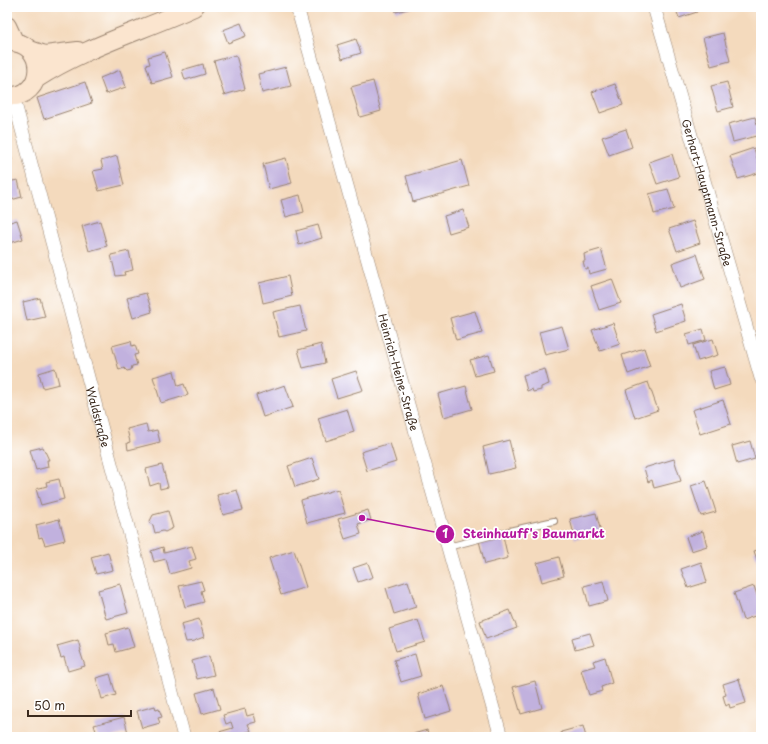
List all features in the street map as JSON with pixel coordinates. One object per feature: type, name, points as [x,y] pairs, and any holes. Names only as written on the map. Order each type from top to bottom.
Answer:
[{"type":"main road","points":[[36,79],[90,50],[194,7]]},
{"type":"main road","points":[[9,36],[26,46],[35,56],[38,71],[32,86],[26,91],[10,96]]},
{"type":"main road","points":[[30,50],[45,55],[90,50]]},
{"type":"street","name":"Heinrich-Heine-Straße","points":[[297,7],[501,737]]},
{"type":"street","name":"Gerhart-Hauptmann-Straße","points":[[654,7],[761,378]]},
{"type":"street","name":"Waldstraße","points":[[10,96],[184,737]]},
{"type":"lane","points":[[448,547],[554,521]]},
{"type":"building","points":[[395,7],[412,7],[412,8],[396,12]]},
{"type":"building","points":[[675,7],[696,7],[697,12],[679,18]]},
{"type":"building","points":[[241,23],[246,36],[228,43],[223,30]]},
{"type":"building","points":[[723,33],[730,61],[711,66],[703,38]]},
{"type":"building","points":[[356,39],[361,53],[342,59],[337,45]]},
{"type":"building","points":[[165,52],[173,77],[152,83],[146,65],[150,64],[148,57]]},
{"type":"building","points":[[236,55],[245,89],[224,95],[214,61]]},
{"type":"building","points":[[203,64],[205,74],[185,80],[182,70]]},
{"type":"building","points":[[286,67],[291,86],[262,93],[258,74]]},
{"type":"building","points":[[120,70],[126,87],[106,94],[100,78]]},
{"type":"building","points":[[373,81],[381,111],[360,117],[351,87]]},
{"type":"building","points":[[85,82],[92,103],[44,119],[37,98]]},
{"type":"building","points":[[727,82],[733,107],[718,111],[711,86]]},
{"type":"building","points":[[615,84],[623,105],[600,113],[592,92]]},
{"type":"building","points":[[755,117],[760,135],[733,142],[728,124]]},
{"type":"building","points":[[626,129],[632,147],[609,155],[602,137]]},
{"type":"building","points":[[7,143],[12,160],[7,161]]},
{"type":"building","points":[[754,148],[761,172],[738,179],[730,156]]},
{"type":"building","points":[[672,154],[679,177],[657,184],[649,162]]},
{"type":"building","points":[[117,156],[124,185],[99,191],[93,171],[103,169],[101,161]]},
{"type":"building","points":[[286,158],[292,183],[269,189],[263,164]]},
{"type":"building","points":[[462,160],[469,186],[413,202],[406,176]]},
{"type":"building","points":[[18,180],[22,197],[7,201],[7,182]]},
{"type":"building","points":[[668,189],[674,209],[654,214],[649,194]]},
{"type":"building","points":[[300,195],[304,212],[286,217],[281,200]]},
{"type":"building","points":[[463,210],[469,227],[449,233],[444,216]]},
{"type":"building","points":[[17,220],[23,239],[7,244],[7,223]]},
{"type":"building","points":[[100,221],[107,246],[89,251],[82,226]]},
{"type":"building","points":[[693,221],[700,243],[677,251],[669,229]]},
{"type":"building","points":[[318,225],[322,238],[299,245],[296,231]]},
{"type":"building","points":[[601,249],[607,269],[589,274],[588,268],[585,269],[583,261],[585,261],[584,254]]},
{"type":"building","points":[[129,251],[133,270],[124,272],[125,275],[116,276],[111,255]]},
{"type":"building","points":[[697,254],[705,279],[680,288],[672,263]]},
{"type":"building","points":[[288,276],[292,296],[263,303],[259,283]]},
{"type":"building","points":[[612,279],[621,303],[599,310],[591,286]]},
{"type":"building","points":[[146,293],[152,312],[133,318],[127,298]]},
{"type":"building","points":[[40,298],[45,317],[27,321],[23,302]]},
{"type":"building","points":[[681,304],[686,321],[656,331],[651,314]]},
{"type":"building","points":[[300,306],[306,331],[279,337],[273,312]]},
{"type":"building","points":[[475,311],[482,333],[456,340],[450,318]]},
{"type":"building","points":[[613,323],[620,344],[600,351],[592,330]]},
{"type":"building","points":[[562,326],[569,349],[545,355],[539,332]]},
{"type":"building","points":[[703,329],[706,340],[689,345],[686,334]]},
{"type":"building","points":[[713,339],[718,355],[698,361],[693,345]]},
{"type":"building","points":[[131,341],[132,346],[135,345],[138,354],[134,355],[137,365],[132,366],[131,370],[127,371],[124,368],[119,370],[112,346]]},
{"type":"building","points":[[321,344],[325,363],[303,368],[298,350]]},
{"type":"building","points":[[644,348],[650,366],[628,374],[622,355]]},
{"type":"building","points":[[489,355],[494,371],[475,376],[470,360]]},
{"type":"building","points":[[725,367],[730,385],[714,390],[709,371]]},
{"type":"building","points":[[55,368],[59,384],[43,388],[39,373]]},
{"type":"building","points":[[545,369],[549,384],[541,387],[541,390],[533,392],[532,389],[527,391],[523,375]]},
{"type":"building","points":[[174,371],[178,386],[184,384],[188,395],[161,403],[153,377]]},
{"type":"building","points":[[356,371],[363,390],[337,398],[331,379]]},
{"type":"building","points":[[648,382],[658,410],[635,418],[626,390]]},
{"type":"building","points":[[285,385],[293,407],[263,417],[256,395]]},
{"type":"building","points":[[466,386],[472,409],[444,417],[438,394]]},
{"type":"building","points":[[723,400],[731,424],[700,434],[692,410]]},
{"type":"building","points":[[347,409],[354,432],[326,441],[318,418]]},
{"type":"building","points":[[146,424],[148,432],[157,430],[160,442],[128,450],[127,443],[130,442],[127,429]]},
{"type":"building","points":[[509,440],[516,468],[489,474],[483,447]]},
{"type":"building","points":[[750,441],[755,459],[737,464],[732,446]]},
{"type":"building","points":[[390,443],[396,462],[367,471],[361,452]]},
{"type":"building","points":[[43,447],[49,460],[47,460],[48,467],[36,470],[30,450]]},
{"type":"building","points":[[312,458],[319,479],[295,487],[288,466]]},
{"type":"building","points":[[674,459],[681,481],[654,488],[652,480],[648,482],[644,468]]},
{"type":"building","points":[[162,465],[168,487],[160,489],[159,483],[150,486],[146,469]]},
{"type":"building","points":[[59,479],[64,499],[41,505],[36,489],[47,486],[46,482]]},
{"type":"building","points":[[706,481],[716,512],[701,516],[691,486]]},
{"type":"building","points":[[338,489],[345,513],[307,523],[301,500]]},
{"type":"building","points":[[237,490],[243,510],[223,515],[217,495]]},
{"type":"building","points":[[368,510],[371,520],[358,524],[361,534],[345,539],[338,519]]},
{"type":"building","points":[[168,511],[173,528],[165,532],[155,533],[153,525],[149,523],[153,515]]},
{"type":"building","points":[[596,513],[601,532],[575,539],[570,519]]},
{"type":"building","points":[[59,519],[65,540],[45,545],[42,537],[39,538],[36,525]]},
{"type":"building","points":[[703,531],[707,546],[691,551],[686,537]]},
{"type":"building","points":[[503,536],[508,558],[485,564],[479,541]]},
{"type":"building","points":[[192,546],[196,559],[189,561],[191,568],[170,574],[166,559],[154,562],[151,551],[163,547],[164,553]]},
{"type":"building","points":[[761,549],[761,568],[760,568],[754,551]]},
{"type":"building","points":[[294,550],[306,587],[281,595],[269,558]]},
{"type":"building","points":[[108,552],[113,570],[96,574],[91,557]]},
{"type":"building","points":[[559,557],[564,576],[542,582],[537,563]]},
{"type":"building","points":[[701,562],[707,582],[688,588],[681,569]]},
{"type":"building","points":[[368,563],[373,577],[358,582],[353,568]]},
{"type":"building","points":[[201,581],[204,590],[201,591],[204,602],[185,607],[179,586]]},
{"type":"building","points":[[408,581],[416,607],[394,614],[386,588]]},
{"type":"building","points":[[603,581],[608,601],[589,606],[584,586]]},
{"type":"building","points":[[120,584],[128,613],[106,619],[98,590]]},
{"type":"building","points":[[754,586],[761,607],[761,614],[743,620],[734,593]]},
{"type":"building","points":[[510,610],[517,628],[486,639],[480,621]]},
{"type":"building","points":[[199,619],[204,637],[195,641],[186,642],[181,624]]},
{"type":"building","points":[[418,620],[425,642],[396,651],[389,629]]},
{"type":"building","points":[[128,627],[134,647],[116,652],[114,644],[109,645],[106,633]]},
{"type":"building","points":[[590,633],[594,645],[575,650],[572,638]]},
{"type":"building","points":[[78,640],[85,666],[68,671],[64,657],[61,658],[57,646]]},
{"type":"building","points":[[415,654],[421,676],[401,682],[394,660]]},
{"type":"building","points":[[209,656],[214,675],[197,679],[192,661]]},
{"type":"building","points":[[605,657],[612,683],[601,687],[602,691],[589,695],[581,670],[595,666],[593,661]]},
{"type":"building","points":[[110,674],[116,695],[102,699],[96,678]]},
{"type":"building","points":[[739,679],[746,703],[730,708],[729,704],[726,706],[723,696],[726,695],[723,684]]},
{"type":"building","points":[[535,681],[542,708],[521,714],[513,687]]},
{"type":"building","points":[[443,686],[451,711],[425,719],[418,694]]},
{"type":"building","points":[[214,688],[220,709],[202,714],[196,693]]},
{"type":"building","points":[[155,706],[156,710],[159,709],[162,717],[158,718],[160,723],[142,728],[137,711]]},
{"type":"building","points":[[245,709],[247,716],[254,714],[256,722],[248,724],[251,731],[240,734],[241,737],[220,737],[219,732],[233,728],[231,722],[226,724],[223,715]]},
{"type":"building","points":[[124,717],[128,733],[113,737],[98,737],[94,725]]},
{"type":"building","points":[[583,726],[586,737],[563,737],[561,732]]},
{"type":"building","points":[[427,730],[429,737],[403,737]]},
{"type":"place","name":"Steinhauff's Baumarkt","points":[[362,518]]}]
